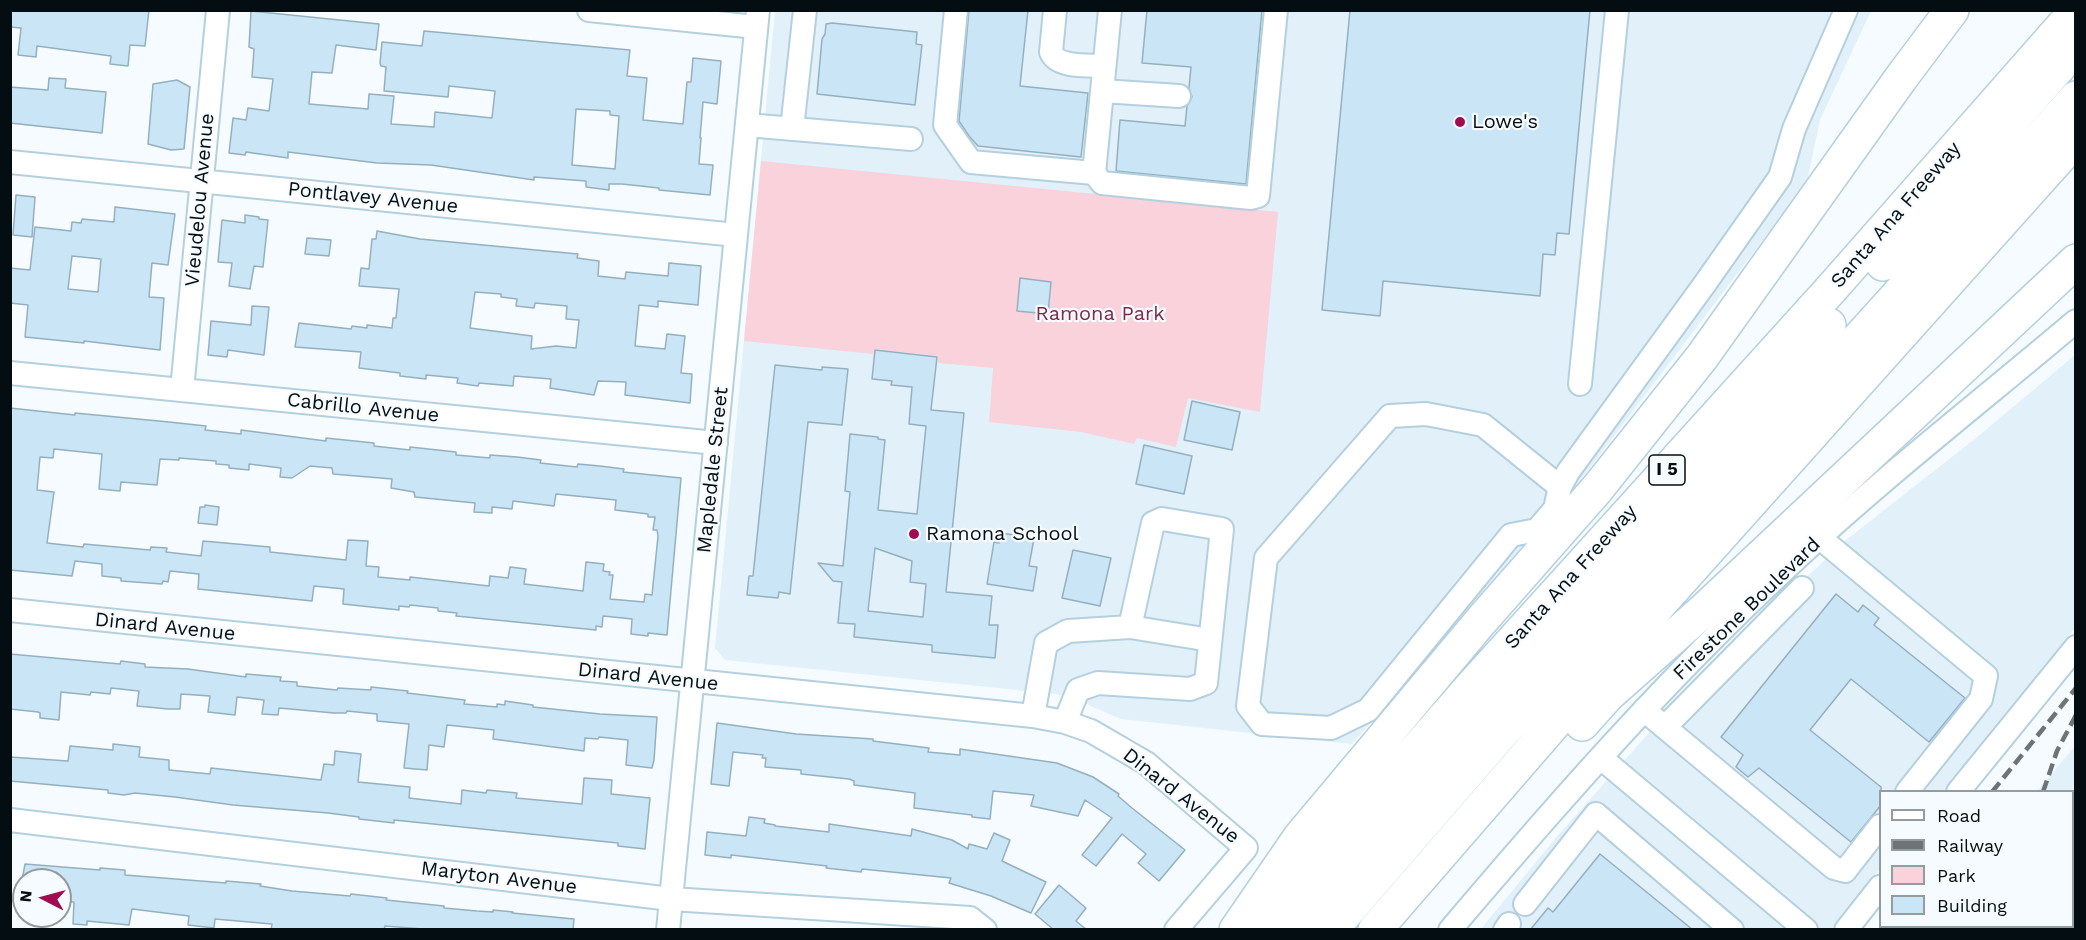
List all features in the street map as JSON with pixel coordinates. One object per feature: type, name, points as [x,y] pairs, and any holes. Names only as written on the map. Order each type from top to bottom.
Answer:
[{"type":"highway","points":[[1236,930],[1300,837],[1481,621],[1597,489],[1702,357],[1952,10]]},
{"type":"highway","name":"Santa Ana Freeway","points":[[1259,930],[1479,678],[1832,288],[2076,11]]},
{"type":"highway","points":[[1292,930],[2076,48]]},
{"type":"highway","points":[[1331,930],[1501,734],[2076,98]]},
{"type":"highway","points":[[1375,930],[1598,673],[2076,139]]},
{"type":"highway","points":[[1382,930],[1477,839],[1608,695],[1705,609],[2076,261]]},
{"type":"street","name":"Vieudelou Avenue","points":[[182,390],[218,10]]},
{"type":"street","points":[[589,10],[757,19]]},
{"type":"street","points":[[792,129],[805,10]]},
{"type":"street","points":[[956,10],[945,125],[970,162],[1094,173]]},
{"type":"street","points":[[1055,10],[1051,52],[1053,57],[1061,62],[1104,66]]},
{"type":"street","points":[[1110,10],[1094,173],[1102,183],[1251,198],[1258,196],[1276,10]]},
{"type":"street","points":[[1580,384],[1617,10]]},
{"type":"street","points":[[1560,487],[1483,425],[1426,414],[1390,416],[1266,558],[1248,706],[1262,724],[1331,728],[1368,710],[1511,534],[1537,530],[1555,509],[1560,487],[1575,463],[1780,177],[1794,129],[1846,10]]},
{"type":"street","name":"Mapledale Street","points":[[668,930],[757,19]]},
{"type":"street","points":[[1102,91],[1179,96]]},
{"type":"street","points":[[747,126],[911,139]]},
{"type":"street","name":"Pontlavey Avenue","points":[[10,162],[736,235]]},
{"type":"street","name":"Firestone Boulevard","points":[[1450,930],[1569,791],[1644,710],[1774,579],[1894,470],[2076,321]]},
{"type":"street","name":"Cabrillo Avenue","points":[[10,373],[716,443]]},
{"type":"street","points":[[1065,722],[1078,690],[1098,683],[1190,688],[1206,683],[1221,529],[1162,519],[1153,523],[1130,627]]},
{"type":"street","points":[[1820,538],[1986,676],[1981,699],[1909,790]]},
{"type":"street","points":[[1665,727],[1802,588]]},
{"type":"street","name":"Dinard Avenue","points":[[10,610],[1033,716],[1065,722],[1091,731],[1146,764],[1246,848],[1176,930]]},
{"type":"street","points":[[1033,716],[1046,643],[1068,631],[1130,627],[1210,640]]},
{"type":"street","points":[[1960,790],[2076,647]]},
{"type":"street","points":[[1644,710],[1834,868],[1845,871],[1879,828]]},
{"type":"street","points":[[1600,758],[1806,930]]},
{"type":"street","points":[[1569,791],[1732,930]]},
{"type":"street","points":[[1525,904],[1596,814]]},
{"type":"street","name":"Maryton Avenue","points":[[10,820],[671,899],[970,918],[985,930]]},
{"type":"street","points":[[1846,930],[1879,889]]},
{"type":"shaded area","points":[[775,11],[1871,11],[1820,120],[1807,182],[1576,486],[1352,744],[1121,719],[1056,694],[725,660],[715,648]]},
{"type":"shaded area","points":[[2075,355],[2075,628],[1944,790],[1879,790],[1879,870],[1831,929],[1480,930],[1554,840],[1670,709],[1846,540],[1976,438]]},
{"type":"shaded area","points":[[2075,746],[2075,929],[1921,930],[1922,928],[2074,928],[2074,790],[2038,790]]},
{"type":"green space","name":"Ramona Park","points":[[761,161],[1278,212],[1260,412],[1188,398],[1176,447],[1137,438],[1134,444],[1081,432],[989,422],[993,368],[938,363],[938,356],[875,349],[873,354],[744,341]]},
{"type":"building","points":[[10,10],[149,10],[145,46],[130,45],[128,66],[110,64],[111,56],[37,46],[36,57],[18,55],[21,28],[10,27]]},
{"type":"building","points":[[969,10],[1028,10],[1020,86],[1088,93],[1081,157],[978,146],[969,136],[959,121]]},
{"type":"building","points":[[1147,10],[1262,10],[1246,184],[1116,171],[1120,120],[1185,126],[1187,106],[1192,97],[1189,88],[1191,67],[1142,63]]},
{"type":"building","name":"Lowe's","points":[[1350,10],[1590,10],[1569,234],[1557,233],[1555,255],[1543,254],[1540,296],[1383,281],[1380,316],[1322,310]]},
{"type":"building","points":[[251,11],[379,24],[376,50],[336,45],[332,73],[312,72],[309,104],[368,109],[369,94],[394,96],[391,124],[434,127],[435,112],[492,118],[495,91],[449,86],[448,97],[384,91],[386,67],[381,66],[380,63],[382,42],[422,46],[424,31],[630,50],[627,76],[647,78],[643,120],[683,124],[687,82],[691,82],[693,58],[721,61],[717,104],[703,102],[700,138],[699,164],[713,165],[710,195],[622,184],[609,184],[609,190],[586,187],[586,181],[534,177],[534,180],[431,165],[377,163],[288,152],[288,158],[246,152],[245,155],[229,153],[233,118],[246,120],[248,108],[269,111],[273,79],[252,77],[254,49],[249,47]],"holes":[[[576,109],[610,111],[610,115],[619,116],[615,169],[572,165]]]},
{"type":"building","points":[[826,24],[917,32],[916,44],[922,45],[915,105],[817,94],[822,39]]},
{"type":"building","points":[[49,78],[66,79],[65,88],[106,92],[102,133],[10,123],[10,87],[48,90]]},
{"type":"building","points":[[177,80],[190,87],[184,149],[171,150],[148,144],[153,84]]},
{"type":"building","points":[[16,195],[35,197],[32,237],[13,235]]},
{"type":"building","points":[[115,207],[175,214],[168,265],[152,263],[149,297],[164,298],[160,350],[25,337],[28,305],[10,303],[10,268],[30,270],[35,227],[71,231],[72,222],[81,223],[82,219],[114,222]],"holes":[[[72,256],[101,259],[98,292],[68,289]]]},
{"type":"building","points":[[245,215],[268,220],[263,267],[254,266],[250,289],[229,286],[232,263],[218,262],[222,220],[245,223]]},
{"type":"building","points":[[377,231],[420,239],[578,254],[577,258],[599,261],[598,276],[625,279],[626,272],[668,276],[669,263],[701,266],[698,305],[658,301],[658,307],[639,305],[635,346],[665,349],[667,334],[685,336],[681,373],[692,374],[690,403],[625,395],[626,382],[598,381],[594,395],[550,388],[551,379],[514,376],[513,386],[479,383],[478,386],[457,383],[458,378],[426,375],[426,379],[400,376],[400,373],[359,368],[361,352],[295,347],[299,323],[351,329],[352,326],[367,328],[367,325],[392,328],[393,318],[396,318],[399,289],[359,286],[361,268],[369,269],[372,239],[376,239]],"holes":[[[475,292],[501,294],[501,297],[517,299],[516,306],[534,308],[535,303],[567,306],[566,319],[579,320],[576,348],[556,346],[531,349],[532,336],[470,328]]]},
{"type":"building","points":[[307,238],[331,240],[329,256],[305,254]]},
{"type":"building","points":[[1020,278],[1051,282],[1048,314],[1017,311]]},
{"type":"building","points":[[252,306],[269,307],[264,355],[228,350],[227,357],[208,355],[211,321],[251,325]]},
{"type":"building","points":[[875,350],[937,357],[931,410],[964,413],[946,592],[992,596],[989,625],[998,625],[995,658],[932,652],[932,645],[854,637],[855,624],[838,623],[842,582],[833,581],[818,563],[843,566],[850,492],[845,491],[850,434],[885,440],[878,510],[917,514],[926,426],[909,424],[912,387],[891,385],[892,381],[872,379]],"holes":[[[875,548],[912,561],[910,582],[926,584],[923,617],[868,611]]]},
{"type":"building","points":[[775,365],[822,370],[822,367],[848,369],[842,425],[808,422],[790,594],[779,592],[778,598],[747,595],[749,576],[753,576]]},
{"type":"building","points":[[1192,401],[1240,412],[1232,450],[1184,440]]},
{"type":"building","points":[[10,408],[206,426],[205,430],[241,434],[241,430],[326,441],[326,438],[374,443],[374,446],[410,450],[410,447],[456,452],[456,455],[490,458],[490,455],[517,457],[541,460],[540,463],[577,467],[578,464],[600,466],[624,469],[623,472],[681,478],[667,635],[631,634],[632,619],[603,616],[602,627],[596,626],[596,630],[456,616],[457,613],[438,611],[438,608],[410,605],[409,607],[399,606],[399,610],[343,604],[344,589],[314,586],[312,601],[198,589],[199,574],[170,571],[168,582],[163,581],[162,584],[121,581],[121,578],[102,576],[102,564],[75,561],[72,576],[10,570]],"holes":[[[54,449],[102,454],[99,489],[120,491],[121,482],[157,485],[160,459],[179,460],[179,458],[216,461],[216,464],[229,465],[229,468],[249,470],[249,464],[281,468],[280,477],[292,478],[310,466],[332,468],[333,474],[392,479],[391,488],[414,492],[415,497],[475,503],[474,512],[492,513],[492,507],[512,509],[513,501],[554,506],[556,494],[616,500],[615,510],[655,517],[653,530],[657,530],[658,536],[652,595],[645,594],[644,602],[610,599],[613,575],[603,571],[604,564],[586,562],[583,591],[524,584],[526,569],[510,567],[508,578],[490,576],[489,586],[410,577],[410,580],[378,577],[379,567],[366,566],[368,541],[348,540],[346,560],[270,552],[270,547],[203,541],[201,556],[166,552],[167,548],[151,547],[150,550],[47,543],[54,492],[37,490],[40,457],[53,458]]]},
{"type":"building","points":[[1144,445],[1192,456],[1184,494],[1136,484]]},
{"type":"building","points":[[205,505],[219,507],[217,525],[198,523],[200,507],[205,507]]},
{"type":"building","points":[[1001,533],[1034,538],[1029,566],[1037,567],[1033,591],[987,584],[994,542],[999,543]]},
{"type":"building","points":[[1073,550],[1111,558],[1100,606],[1062,598]]},
{"type":"building","points":[[1836,594],[1858,612],[1863,605],[1879,618],[1874,625],[1965,698],[1929,742],[1851,679],[1810,730],[1881,787],[1879,807],[1851,842],[1759,768],[1748,777],[1736,767],[1743,755],[1721,737]]},
{"type":"building","points":[[10,654],[120,664],[121,661],[145,664],[145,667],[188,669],[246,677],[246,674],[281,677],[280,681],[297,682],[297,686],[337,690],[338,688],[371,690],[371,687],[465,700],[464,704],[497,707],[497,704],[505,705],[505,701],[533,705],[533,707],[657,717],[654,760],[652,768],[626,765],[628,740],[585,738],[584,751],[493,739],[494,730],[447,725],[444,747],[429,745],[427,770],[404,768],[409,724],[377,721],[377,714],[279,708],[278,715],[262,714],[264,700],[237,697],[235,715],[208,712],[210,696],[181,694],[180,709],[137,706],[139,691],[111,688],[110,694],[91,692],[90,695],[61,692],[59,720],[40,718],[38,712],[10,709]]},
{"type":"building","points":[[717,723],[796,734],[873,739],[873,741],[929,748],[928,752],[960,755],[960,749],[1057,763],[1093,777],[1119,794],[1118,796],[1132,808],[1185,850],[1159,881],[1138,863],[1146,854],[1122,834],[1096,866],[1082,855],[1112,818],[1085,800],[1078,816],[1031,806],[1034,795],[993,791],[990,819],[972,817],[972,815],[914,808],[915,793],[854,785],[854,781],[849,779],[801,774],[801,770],[765,767],[766,758],[762,758],[763,755],[733,752],[729,786],[711,784]]},
{"type":"building","points":[[113,744],[140,747],[139,757],[169,760],[169,770],[210,774],[211,768],[321,780],[324,764],[334,765],[335,751],[361,754],[358,782],[410,787],[409,798],[461,804],[462,790],[486,793],[487,790],[517,793],[516,798],[582,804],[584,778],[612,780],[611,794],[650,798],[645,849],[618,846],[618,843],[394,820],[394,823],[328,813],[233,805],[135,793],[124,795],[108,793],[108,790],[10,781],[10,757],[68,761],[70,746],[113,750]]},
{"type":"building","points":[[749,817],[765,819],[764,823],[775,826],[829,832],[829,824],[911,836],[912,829],[952,840],[968,849],[969,844],[987,849],[994,833],[1010,840],[1002,861],[1046,882],[1031,913],[991,896],[949,883],[951,878],[862,869],[861,872],[731,855],[731,858],[705,855],[707,832],[746,836]]},
{"type":"building","points":[[1600,854],[1693,930],[1530,930],[1548,908],[1553,912]]},
{"type":"building","points":[[25,864],[125,870],[125,875],[261,884],[260,886],[292,891],[387,898],[386,900],[444,906],[444,908],[513,912],[574,919],[573,930],[436,930],[385,926],[384,930],[271,930],[272,924],[215,919],[214,928],[188,925],[189,916],[132,909],[129,925],[87,921],[87,925],[73,924],[72,868],[24,868]]},
{"type":"building","points":[[1059,885],[1086,908],[1076,921],[1087,930],[1054,930],[1035,914]]},
{"type":"railway","points":[[1994,790],[2076,688]]},
{"type":"railway","points":[[2044,790],[2057,751],[2076,715]]},
{"type":"place","name":"Lowe's","points":[[1460,122]]},
{"type":"place","name":"Ramona School","points":[[914,534]]}]
